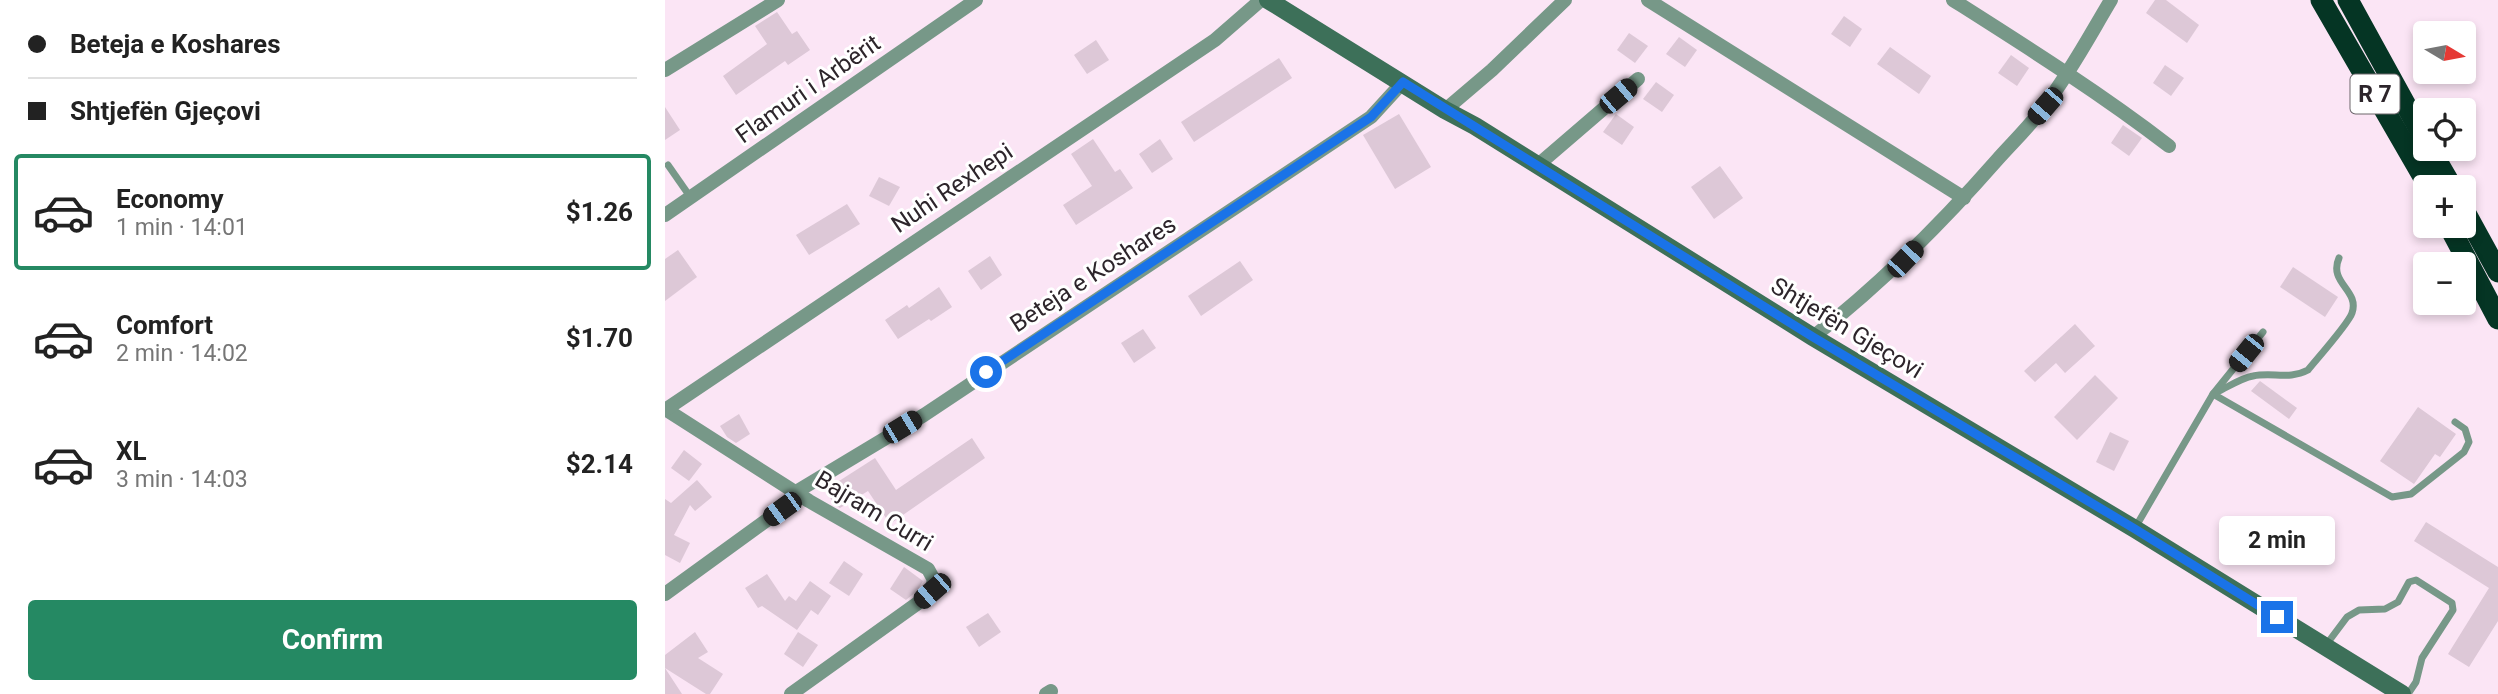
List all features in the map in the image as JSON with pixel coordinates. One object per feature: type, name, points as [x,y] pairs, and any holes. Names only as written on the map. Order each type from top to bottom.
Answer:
[{"type":"highway","name":"R 7","points":[[2321,0],[2422,175]]},
{"type":"highway","name":"R 7","points":[[2349,0],[2413,118]]},
{"type":"highway","points":[[2476,232],[2498,272]]},
{"type":"highway","points":[[2455,238],[2498,319]]},
{"type":"street","points":[[665,70],[778,0]]},
{"type":"street","name":"Flamuri i Arbërit","points":[[665,215],[976,0]]},
{"type":"street","name":"Nuhi Rexhepi","points":[[665,409],[1215,40],[1261,0]]},
{"type":"street","name":"Shtjefën Gjeçovi","points":[[1268,0],[1813,337],[2135,529],[2402,694]]},
{"type":"street","points":[[1445,110],[1492,70],[1565,0]]},
{"type":"street","points":[[1648,0],[1964,198]]},
{"type":"street","points":[[1953,0],[2119,107],[2169,146]]},
{"type":"street","points":[[1813,337],[1854,305],[1905,259],[1964,198],[2045,106],[2111,0]]},
{"type":"street","points":[[1538,165],[1638,79]]},
{"type":"street","name":"Beteja e Koshares","points":[[665,594],[782,509],[796,492],[924,415],[1361,124],[1371,117],[1403,82]]},
{"type":"street","name":"Bajram Curri","points":[[665,409],[796,492],[928,569],[934,580],[932,591],[918,603],[791,694]]},
{"type":"lane","points":[[668,165],[691,199]]},
{"type":"lane","points":[[2213,394],[2251,376],[2298,376],[2308,370],[2352,314],[2353,300],[2336,276],[2335,267],[2339,258]]},
{"type":"lane","points":[[2135,529],[2213,394],[2263,332]]},
{"type":"lane","points":[[2213,394],[2392,497],[2411,494],[2464,452],[2469,442],[2465,429],[2455,422]]},
{"type":"lane","points":[[2325,646],[2347,617],[2359,610],[2385,609],[2398,602],[2409,582],[2416,580],[2452,603],[2453,610],[2422,658],[2416,682],[2408,694]]},
{"type":"building","points":[[2155,0],[2166,0],[2199,25],[2187,43],[2146,13]]},
{"type":"building","points":[[777,12],[792,34],[797,31],[810,50],[788,65],[785,61],[736,95],[723,76],[767,44],[755,26]]},
{"type":"building","points":[[1844,16],[1862,29],[1850,47],[1831,34]]},
{"type":"building","points":[[1629,33],[1648,46],[1635,63],[1617,50]]},
{"type":"building","points":[[1679,37],[1697,50],[1685,67],[1666,54]]},
{"type":"building","points":[[1096,40],[1109,60],[1087,74],[1074,55]]},
{"type":"building","points":[[1890,47],[1931,76],[1919,94],[1877,64]]},
{"type":"building","points":[[2011,55],[2029,68],[2017,86],[1998,73]]},
{"type":"building","points":[[1279,58],[1292,78],[1194,142],[1181,122]]},
{"type":"building","points":[[2165,65],[2184,78],[2171,96],[2153,83]]},
{"type":"building","points":[[1656,82],[1674,95],[1662,112],[1643,99]]},
{"type":"building","points":[[665,107],[680,130],[665,140]]},
{"type":"building","points":[[1399,114],[1431,167],[1395,189],[1363,135]]},
{"type":"building","points":[[1616,114],[1634,127],[1622,145],[1603,132]]},
{"type":"building","points":[[2123,125],[2142,138],[2129,156],[2111,143]]},
{"type":"building","points":[[1093,139],[1115,172],[1120,169],[1133,188],[1076,225],[1063,205],[1092,186],[1071,154]]},
{"type":"building","points":[[1160,139],[1173,159],[1152,173],[1139,154]]},
{"type":"building","points":[[1720,166],[1743,198],[1714,219],[1691,187]]},
{"type":"building","points":[[879,177],[900,187],[889,206],[869,196]]},
{"type":"building","points":[[847,204],[860,224],[809,255],[796,235]]},
{"type":"building","points":[[678,250],[697,277],[665,301],[665,259]]},
{"type":"building","points":[[990,256],[1002,275],[981,290],[968,271]]},
{"type":"building","points":[[1240,261],[1253,280],[1201,316],[1188,296]]},
{"type":"building","points":[[2293,267],[2338,297],[2325,317],[2280,287]]},
{"type":"building","points":[[939,287],[952,307],[898,339],[885,320],[907,305],[909,308]]},
{"type":"building","points":[[2075,324],[2095,346],[2065,373],[2056,363],[2035,382],[2024,371]]},
{"type":"building","points":[[1143,329],[1156,348],[1134,363],[1121,343]]},
{"type":"building","points":[[2095,375],[2118,398],[2077,440],[2054,417]]},
{"type":"building","points":[[2260,381],[2297,408],[2289,419],[2251,391]]},
{"type":"building","points":[[2418,407],[2456,434],[2440,457],[2435,454],[2414,484],[2380,461]]},
{"type":"building","points":[[739,414],[750,434],[736,443],[727,437],[720,426]]},
{"type":"building","points":[[2110,432],[2129,441],[2114,471],[2096,462]]},
{"type":"building","points":[[972,438],[985,458],[890,524],[868,491],[840,508],[825,490],[875,458],[896,490]]},
{"type":"building","points":[[684,450],[702,464],[689,481],[671,468]]},
{"type":"building","points":[[697,480],[712,497],[695,511],[690,505],[674,535],[690,543],[680,563],[665,555],[665,499],[671,503]]},
{"type":"building","points":[[2426,522],[2498,567],[2498,621],[2469,667],[2448,654],[2489,588],[2414,541]]},
{"type":"building","points":[[844,561],[863,574],[849,596],[829,583]]},
{"type":"building","points":[[904,567],[923,581],[917,591],[906,600],[890,589]]},
{"type":"building","points":[[767,574],[785,601],[789,596],[796,601],[810,581],[831,596],[818,615],[811,610],[797,630],[762,606],[758,608],[745,588]]},
{"type":"building","points":[[988,613],[1001,632],[979,647],[966,627]]},
{"type":"building","points":[[695,632],[708,652],[698,658],[723,674],[710,694],[706,694],[665,668],[665,655]]},
{"type":"building","points":[[798,632],[818,645],[803,667],[784,654]]},
{"type":"building","points":[[665,668],[682,694],[665,694]]},
{"type":"route","points":[[986,372],[1371,117],[1403,82],[1813,337],[2277,617]]}]
